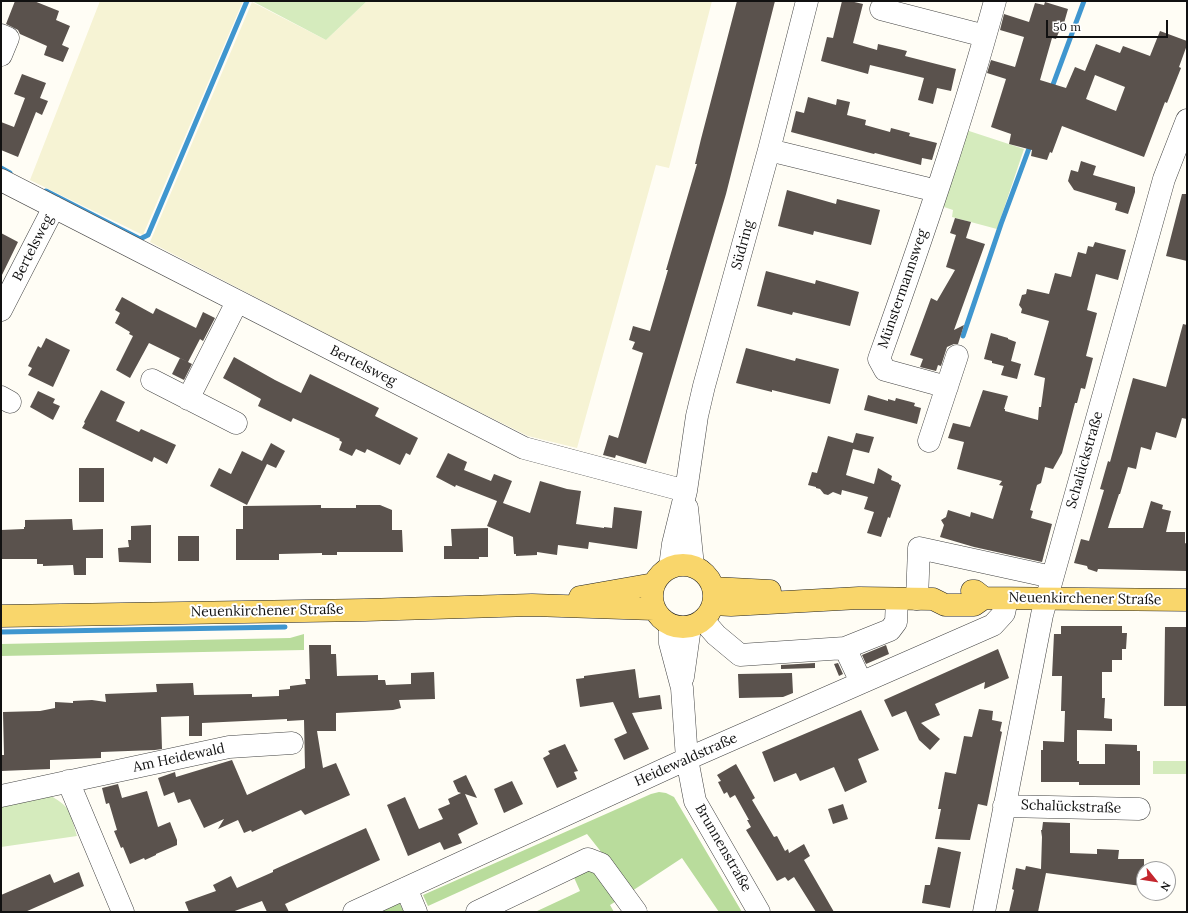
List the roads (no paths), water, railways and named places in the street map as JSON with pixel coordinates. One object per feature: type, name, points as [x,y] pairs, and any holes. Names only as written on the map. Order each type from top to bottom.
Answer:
[{"type":"main road","points":[[685,565],[693,566],[702,571],[709,578],[698,613],[658,615],[654,609],[652,601],[654,584],[664,571],[670,567],[685,565]]},
{"type":"main road","name":"Neuenkirchener Straße","points":[[532,604],[654,584]]},
{"type":"main road","name":"Neuenkirchener Straße","points":[[698,613],[859,598],[916,599],[945,605],[974,605],[984,598],[1187,600]]},
{"type":"main road","name":"Neuenkirchener Straße","points":[[1,616],[365,610],[532,604],[654,609]]},
{"type":"street","name":"Südring","points":[[670,567],[673,544],[686,491],[697,416],[704,386],[769,150],[807,1]]},
{"type":"street","name":"Münstermannsweg","points":[[947,387],[886,370],[879,359],[937,191],[985,36],[994,1]]},
{"type":"street","points":[[881,9],[985,36]]},
{"type":"street","points":[[1,35],[8,38],[1,56]]},
{"type":"street","name":"Schalückstraße","points":[[984,912],[1042,616],[1164,179],[1187,120]]},
{"type":"street","points":[[769,150],[937,191]]},
{"type":"street","name":"Bertelsweg","points":[[1,180],[524,448],[686,491]]},
{"type":"street","name":"Bertelsweg","points":[[1,310],[54,207]]},
{"type":"street","points":[[188,399],[237,302]]},
{"type":"street","points":[[929,441],[957,356]]},
{"type":"street","points":[[152,380],[236,423]]},
{"type":"street","name":"Südring","points":[[686,491],[693,566]]},
{"type":"street","points":[[698,613],[716,635],[740,655],[845,648],[890,630],[916,599],[919,548],[1052,577]]},
{"type":"street","name":"Heidewaldstraße","points":[[354,912],[687,759],[993,625],[1004,613],[1007,599]]},
{"type":"street","name":"Brunnenstraße","points":[[698,613],[682,688],[687,759],[695,801],[759,912]]},
{"type":"street","points":[[845,648],[861,682]]},
{"type":"street","name":"Am Heidewald","points":[[1,796],[229,747],[292,743]]},
{"type":"street","points":[[68,781],[123,912]]},
{"type":"street","name":"Schalückstraße","points":[[1004,806],[1139,809]]},
{"type":"street","points":[[477,912],[588,859],[601,864],[636,912]]},
{"type":"street","points":[[406,888],[416,912]]},
{"type":"waterway","points":[[46,191],[140,239],[148,235],[247,1]]},
{"type":"waterway","points":[[1051,90],[1084,1]]},
{"type":"waterway","points":[[963,336],[1001,224],[1031,143]]},
{"type":"waterway","points":[[1,168],[10,173]]},
{"type":"waterway","points":[[1,632],[285,627]]}]
